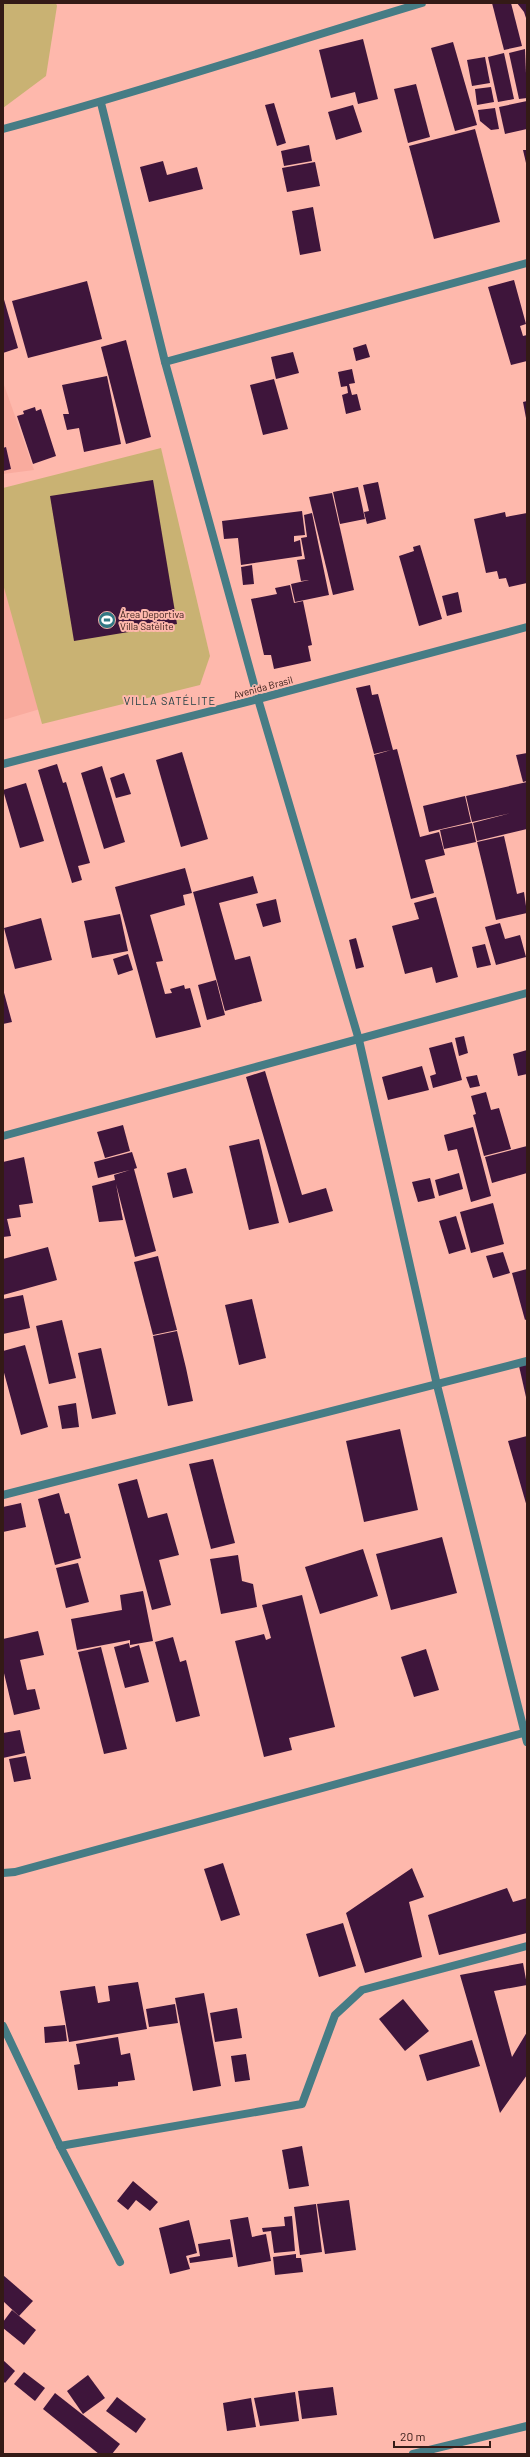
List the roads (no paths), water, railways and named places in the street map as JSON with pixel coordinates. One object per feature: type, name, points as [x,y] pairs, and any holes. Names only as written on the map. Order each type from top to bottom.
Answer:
[{"type":"street","points":[[3,129],[101,102],[215,65],[422,3]]},
{"type":"street","points":[[101,102],[165,362],[258,699],[359,1040],[437,1385],[526,1732],[527,1742]]},
{"type":"street","points":[[165,362],[527,263]]},
{"type":"street","name":"Avenida Brasil","points":[[3,764],[258,699],[527,627]]},
{"type":"street","points":[[3,1136],[527,994]]},
{"type":"street","points":[[3,1495],[437,1385],[527,1360]]},
{"type":"street","points":[[3,1873],[31,1868],[526,1732]]},
{"type":"street","points":[[60,2146],[302,2104],[335,2015],[362,1990],[527,1946]]},
{"type":"street","points":[[3,2026],[60,2146],[120,2262]]},
{"type":"street","points":[[413,2454],[527,2426]]},
{"type":"place","name":"Área Deportiva Villa Satélite","points":[[107,620]]},
{"type":"district","name":"VILLA SATÉLITE","points":[[170,701]]}]
